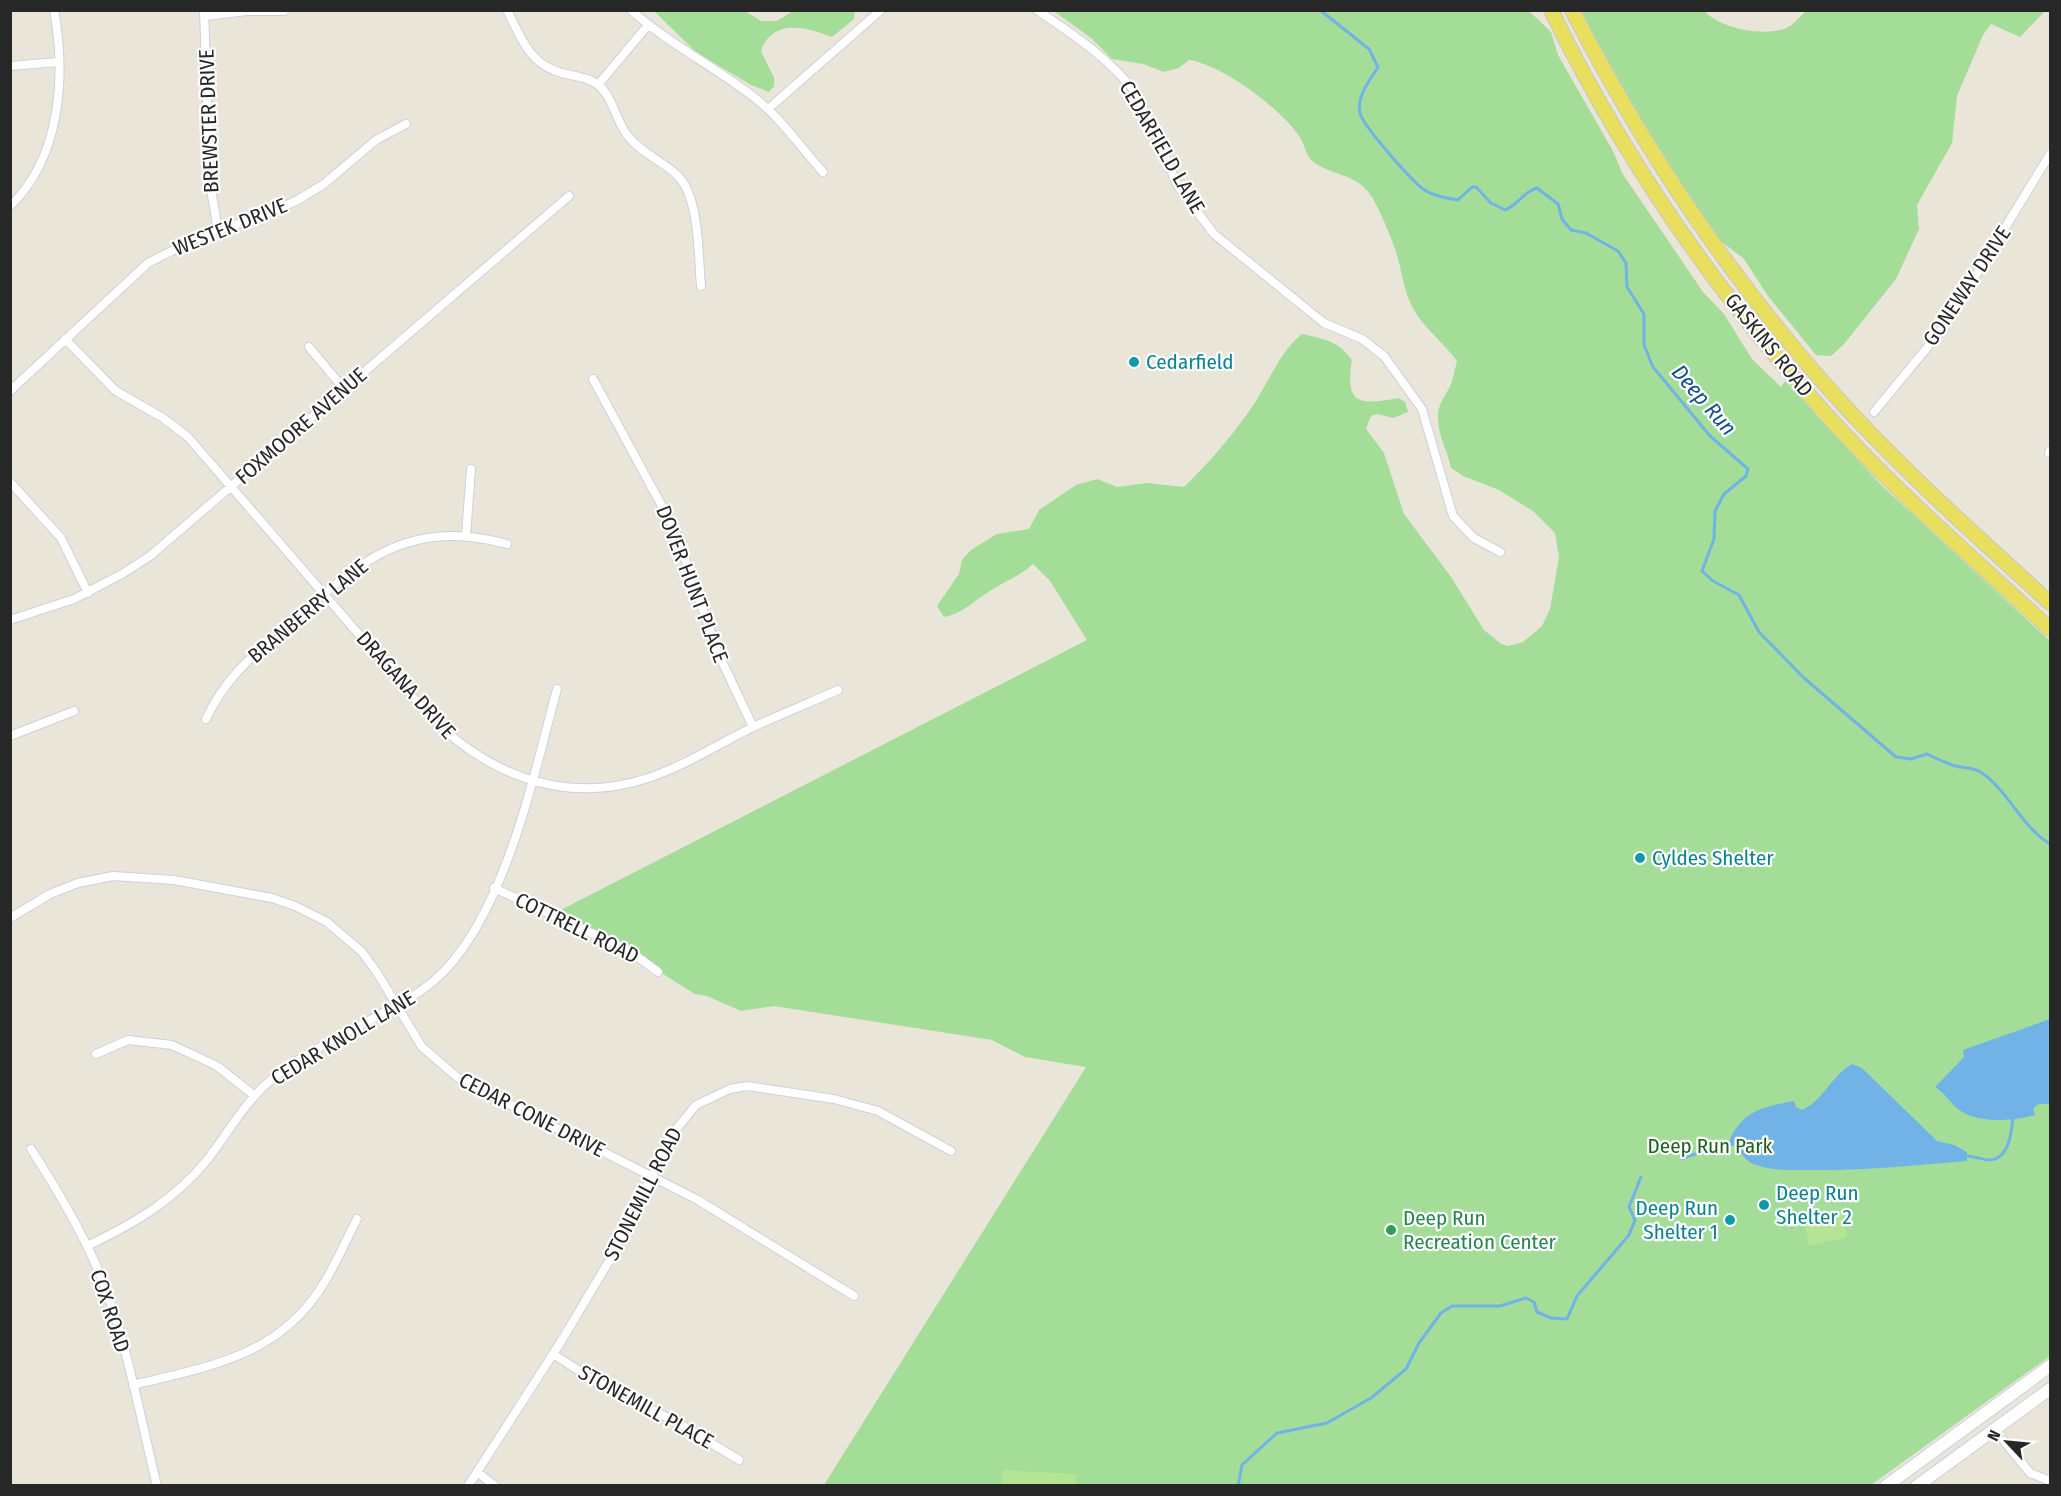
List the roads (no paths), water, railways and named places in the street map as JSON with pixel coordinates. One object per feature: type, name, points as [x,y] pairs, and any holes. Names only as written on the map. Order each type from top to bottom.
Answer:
[{"type":"main road","name":"GASKINS ROAD","points":[[1551,10],[1609,119],[1647,180],[1686,238],[1761,338],[1835,423],[1889,480],[2050,629]]},
{"type":"main road","name":"GASKINS ROAD","points":[[1572,10],[1652,153],[1709,238],[1779,330],[1872,436],[1933,496],[2050,603]]},
{"type":"main road","points":[[1886,1485],[2050,1366]]},
{"type":"main road","points":[[1917,1485],[2050,1389]]},
{"type":"street","points":[[10,206],[32,180],[49,145],[57,107],[58,62],[54,10]]},
{"type":"street","points":[[507,10],[532,57],[542,66],[598,85],[607,95],[633,142],[675,174],[689,193],[701,286]]},
{"type":"street","points":[[631,10],[683,52],[732,81],[768,109],[823,172]]},
{"type":"street","points":[[768,109],[881,10]]},
{"type":"street","name":"CEDARFIELD LANE","points":[[1037,10],[1072,33],[1129,84],[1137,96],[1178,186],[1194,210],[1219,239],[1324,323],[1362,339],[1384,356],[1422,409],[1453,516],[1474,538],[1500,552]]},
{"type":"street","points":[[204,14],[284,11]]},
{"type":"street","name":"BREWSTER DRIVE","points":[[204,14],[210,183],[218,231]]},
{"type":"street","points":[[598,85],[648,25]]},
{"type":"street","points":[[10,66],[58,62]]},
{"type":"street","name":"WESTEK DRIVE","points":[[10,391],[148,263],[184,244],[277,210],[309,194],[349,165],[376,140],[406,124]]},
{"type":"street","name":"GONEWAY DRIVE","points":[[1874,412],[1956,310],[2050,154]]},
{"type":"street","name":"FOXMOORE AVENUE","points":[[10,620],[88,592],[150,556],[568,196]]},
{"type":"street","name":"DRAGANA DRIVE","points":[[65,339],[116,391],[176,427],[447,734],[491,764],[533,780],[584,788],[626,784],[671,768],[753,727],[838,690]]},
{"type":"street","points":[[309,347],[344,389]]},
{"type":"street","name":"DOVER HUNT PLACE","points":[[592,380],[675,530],[718,653],[753,727]]},
{"type":"street","points":[[466,536],[471,469]]},
{"type":"street","points":[[10,482],[61,538],[88,592]]},
{"type":"street","name":"BRANBERRY LANE","points":[[206,719],[218,692],[240,667],[365,561],[392,548],[431,538],[466,536],[507,544]]},
{"type":"street","name":"CEDAR KNOLL LANE","points":[[87,1246],[140,1219],[183,1187],[207,1160],[255,1096],[295,1062],[421,991],[454,962],[471,937],[509,855],[533,780],[557,689]]},
{"type":"street","points":[[10,736],[74,711]]},
{"type":"street","name":"CEDAR CONE DRIVE","points":[[10,918],[69,887],[113,876],[165,879],[272,898],[312,913],[340,932],[376,971],[422,1047],[458,1078],[698,1200],[854,1296]]},
{"type":"street","name":"COTTRELL ROAD","points":[[494,888],[628,951],[658,972]]},
{"type":"street","points":[[96,1054],[128,1040],[172,1045],[217,1066],[255,1096]]},
{"type":"street","name":"STONEMILL ROAD","points":[[468,1485],[553,1354],[609,1261],[674,1132],[696,1105],[721,1092],[747,1086],[860,1105],[897,1120],[951,1151]]},
{"type":"street","name":"COX ROAD","points":[[31,1149],[87,1246],[114,1315],[157,1485]]},
{"type":"street","points":[[133,1385],[230,1361],[273,1339],[300,1315],[317,1294],[357,1219]]},
{"type":"street","name":"STONEMILL PLACE","points":[[553,1354],[595,1381],[680,1424],[739,1460]]},
{"type":"street","points":[[2004,1441],[2030,1473],[2050,1481]]},
{"type":"street","points":[[477,1472],[495,1485]]},
{"type":"water","points":[[2050,1019],[2050,1104],[2039,1104],[2033,1108],[2035,1115],[2007,1120],[1976,1118],[1959,1110],[1935,1087],[1964,1057],[1963,1050]]},
{"type":"water","points":[[1852,1064],[1862,1068],[1937,1141],[1954,1145],[1967,1152],[1967,1161],[1850,1170],[1776,1169],[1752,1163],[1729,1142],[1740,1123],[1754,1112],[1794,1101],[1796,1107],[1802,1110],[1809,1106]]},
{"type":"waterway","name":"Deep Run","points":[[1320,10],[1369,49],[1378,67],[1362,95],[1360,113],[1369,129],[1388,152],[1423,189],[1435,195],[1458,200],[1472,187],[1476,187],[1491,203],[1505,210],[1528,192],[1537,188],[1558,204],[1562,219],[1571,230],[1586,233],[1618,251],[1626,263],[1627,287],[1644,314],[1644,345],[1653,367],[1710,436],[1748,469],[1746,476],[1724,494],[1715,511],[1714,539],[1702,571],[1713,581],[1739,595],[1759,632],[1804,678],[1896,757],[1911,759],[1927,754],[1952,765],[1979,771],[1999,788],[2030,828],[2050,844]]},
{"type":"waterway","points":[[1966,1156],[1990,1160],[2002,1155],[2009,1142],[2013,1115]]},
{"type":"waterway","points":[[1682,1159],[1736,1143]]},
{"type":"waterway","points":[[1238,1486],[1242,1465],[1277,1433],[1327,1423],[1371,1398],[1406,1369],[1419,1343],[1441,1313],[1452,1306],[1500,1306],[1526,1298],[1534,1302],[1537,1312],[1551,1318],[1567,1319],[1577,1296],[1629,1235],[1635,1220],[1629,1207],[1641,1177]]},
{"type":"place","name":"Cedarfield","points":[[1134,362]]},
{"type":"place","name":"Cyldes Shelter","points":[[1640,858]]},
{"type":"place","name":"Deep Run Shelter 2","points":[[1764,1205]]},
{"type":"place","name":"Deep Run Shelter 1","points":[[1730,1220]]},
{"type":"place","name":"Deep Run Recreation Center","points":[[1391,1230]]},
{"type":"park label","name":"Deep Run Park","points":[[1710,1146]]}]
